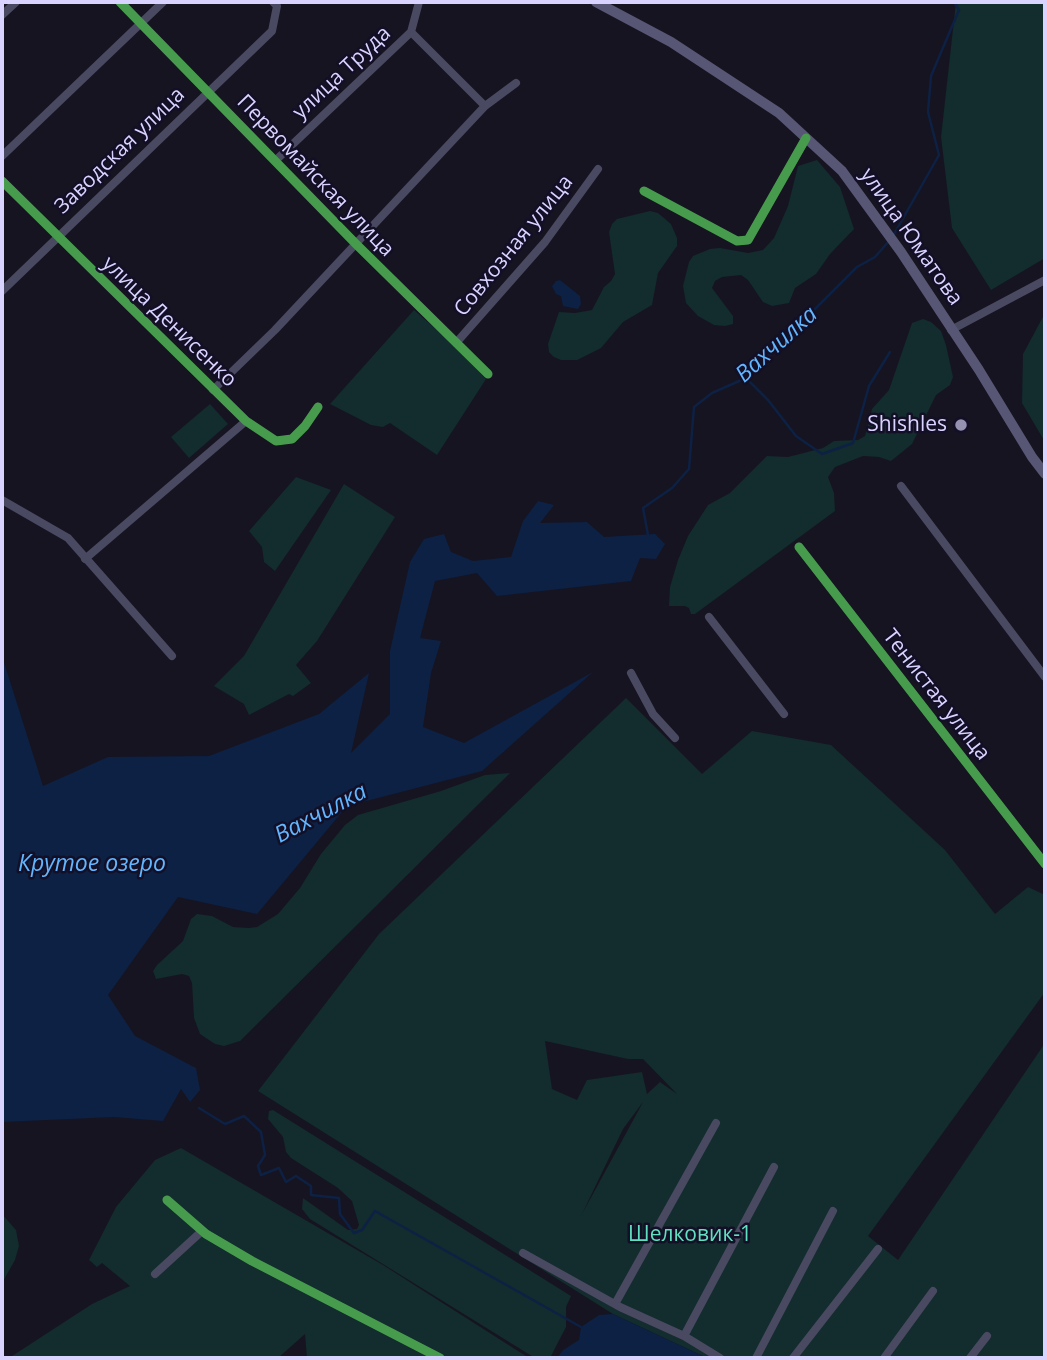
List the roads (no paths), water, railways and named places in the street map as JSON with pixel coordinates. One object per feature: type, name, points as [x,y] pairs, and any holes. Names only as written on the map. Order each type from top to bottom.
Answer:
[{"type":"main road","name":"улица Юматова","points":[[596,2],[671,42],[779,113],[842,171],[901,251],[1045,474]]},
{"type":"street","points":[[2,15],[16,2]]},
{"type":"street","name":"Первомайская улица","points":[[120,2],[356,244],[488,374]]},
{"type":"street","points":[[2,156],[163,2]]},
{"type":"street","name":"Заводская улица","points":[[2,291],[272,31],[277,6],[273,2]]},
{"type":"street","name":"улица Труда","points":[[275,161],[411,32],[419,2]]},
{"type":"street","points":[[411,32],[485,106]]},
{"type":"street","points":[[213,390],[275,330],[485,106],[516,83]]},
{"type":"street","points":[[644,191],[737,241],[748,240],[806,138]]},
{"type":"street","name":"Совхозная улица","points":[[456,343],[545,242],[598,169]]},
{"type":"street","name":"улица Денисенко","points":[[2,181],[246,421],[276,441],[292,439],[318,407]]},
{"type":"street","points":[[951,330],[1045,280]]},
{"type":"street","points":[[85,559],[246,421]]},
{"type":"street","points":[[901,486],[1045,677]]},
{"type":"street","points":[[2,500],[68,538],[172,656]]},
{"type":"street","name":"Тенистая улица","points":[[799,547],[1045,864]]},
{"type":"street","points":[[709,617],[784,714]]},
{"type":"street","points":[[631,673],[653,714],[675,738]]},
{"type":"street","points":[[615,1304],[716,1124]]},
{"type":"street","points":[[684,1336],[774,1167]]},
{"type":"street","points":[[167,1200],[202,1231],[252,1261],[440,1358]]},
{"type":"street","points":[[756,1358],[833,1211]]},
{"type":"street","points":[[155,1274],[202,1231]]},
{"type":"street","points":[[793,1358],[878,1249]]},
{"type":"street","points":[[523,1253],[615,1304],[684,1336],[720,1358]]},
{"type":"street","points":[[884,1358],[933,1291]]},
{"type":"street","points":[[970,1358],[988,1336]]},
{"type":"water","points":[[560,280],[580,296],[581,304],[578,309],[563,306],[561,296],[556,294],[552,286]]},
{"type":"water","name":"Крутое озеро","points":[[538,501],[554,505],[540,523],[587,522],[604,537],[655,534],[665,544],[656,559],[640,558],[631,581],[497,596],[477,573],[435,581],[420,638],[441,641],[431,673],[423,727],[464,743],[593,672],[482,771],[347,806],[257,914],[178,897],[108,995],[135,1036],[196,1068],[200,1090],[190,1102],[181,1089],[163,1121],[114,1117],[2,1122],[2,656],[43,786],[108,757],[209,756],[319,714],[369,673],[351,753],[390,714],[390,651],[410,562],[424,539],[444,534],[451,552],[473,561],[511,557],[523,521]]},
{"type":"water","points":[[613,1314],[707,1358],[557,1358],[563,1350],[579,1340],[581,1327],[599,1315]]},
{"type":"waterway","name":"Вахчилка","points":[[893,236],[939,155],[928,112],[931,76],[959,10],[954,2]]},
{"type":"waterway","name":"Вахчилка","points":[[648,535],[643,508],[672,488],[689,469],[694,407],[712,393],[746,378],[857,267],[875,257],[889,241]]},
{"type":"waterway","points":[[746,378],[768,400],[796,436],[822,454],[853,443],[869,386],[890,352]]},
{"type":"waterway","points":[[199,1108],[225,1124],[244,1116],[261,1132],[265,1155],[258,1166],[261,1175],[279,1168],[286,1182],[296,1176],[311,1186],[311,1195],[339,1198],[340,1214],[354,1233],[362,1230],[375,1211],[581,1327]]},
{"type":"place","name":"Shishles","points":[[961,425]]},
{"type":"park label","name":"Шелковик-1","points":[[690,1235]]}]
